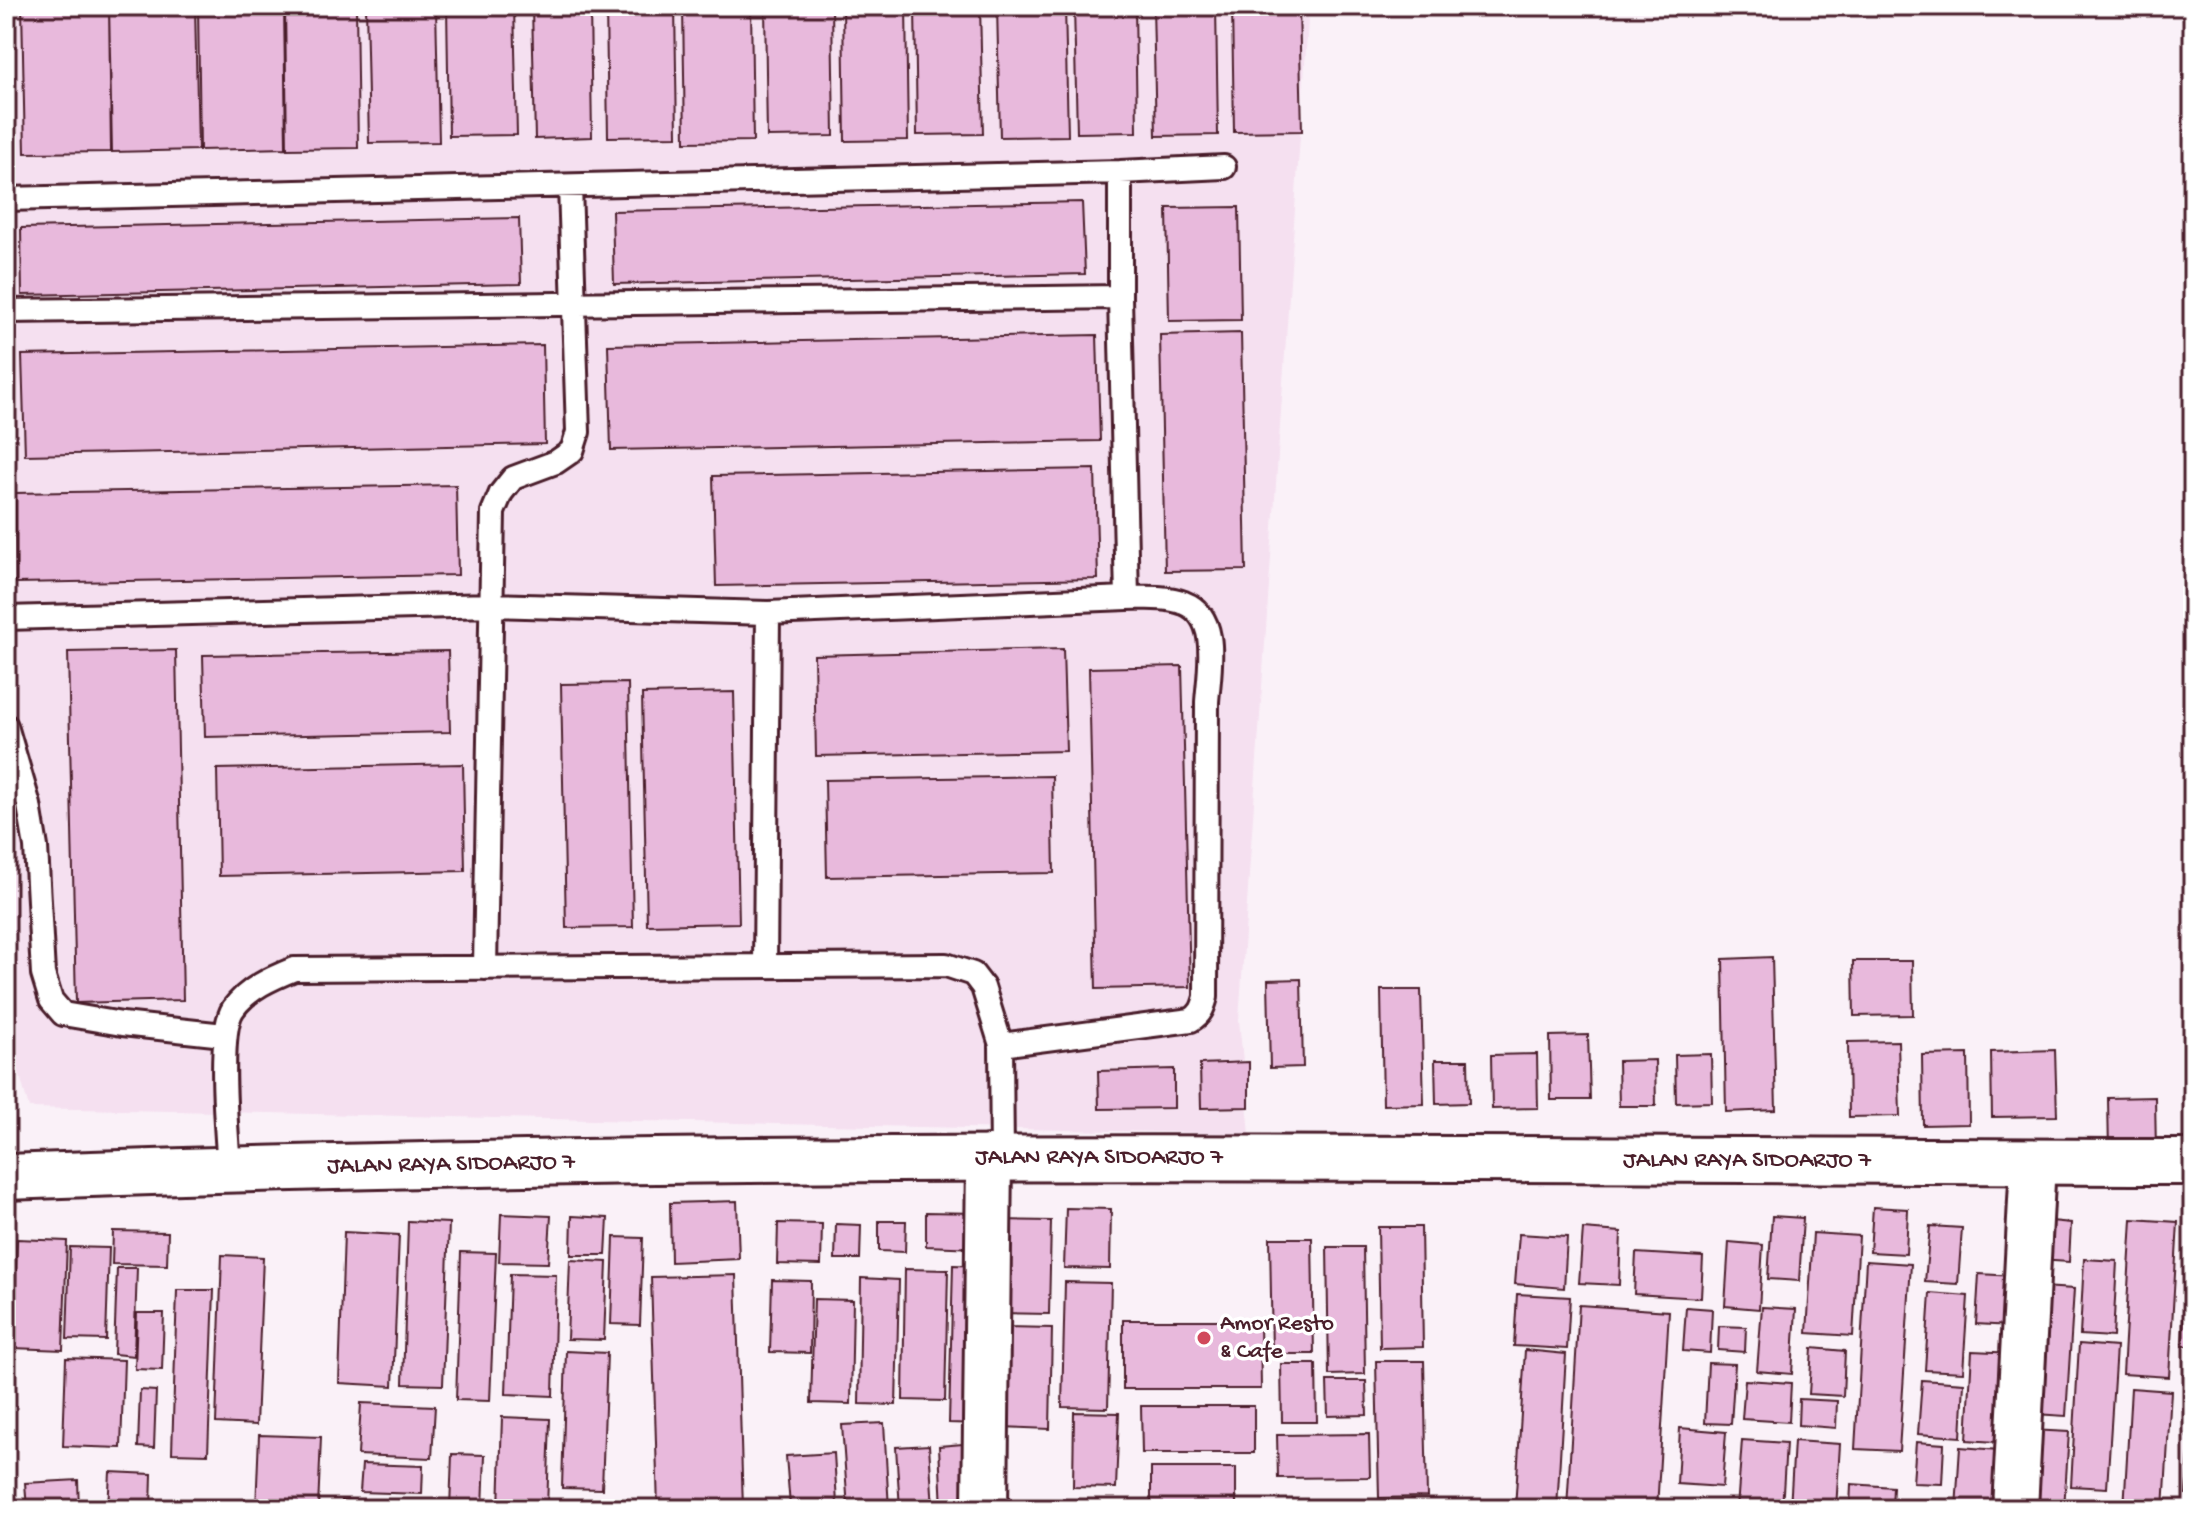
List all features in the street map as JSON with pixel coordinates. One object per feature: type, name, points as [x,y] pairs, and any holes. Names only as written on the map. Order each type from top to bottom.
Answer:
[{"type":"main road","name":"JALAN RAYA SIDOARJO 7","points":[[6,1177],[229,1168],[995,1158],[2193,1162]]},
{"type":"main road","points":[[985,1509],[995,1158]]},
{"type":"main road","points":[[2015,1509],[2033,1162]]},
{"type":"lane","points":[[6,199],[1224,167]]},
{"type":"lane","points":[[1120,172],[1127,598]]},
{"type":"lane","points":[[485,968],[493,512],[501,493],[513,478],[556,462],[572,451],[578,432],[570,186]]},
{"type":"lane","points":[[6,311],[1120,297]]},
{"type":"lane","points":[[6,618],[491,605],[768,613],[1127,598],[1167,599],[1185,603],[1200,612],[1209,632],[1206,997],[1203,1007],[1199,1015],[1191,1020],[1001,1045]]},
{"type":"lane","points":[[765,966],[768,613]]},
{"type":"lane","points":[[6,726],[29,805],[36,847],[43,974],[51,1000],[63,1014],[224,1035]]},
{"type":"lane","points":[[229,1168],[224,1035],[233,1009],[259,984],[294,969],[946,965],[960,968],[973,974],[983,987],[1001,1045],[995,1158]]},
{"type":"shaded area","points":[[6,6],[1309,6],[1239,1020],[1250,1134],[29,1108],[6,1026]]},
{"type":"building","points":[[22,6],[109,6],[111,152],[25,153]]},
{"type":"building","points":[[109,6],[195,6],[198,150],[112,152]]},
{"type":"building","points":[[198,6],[284,6],[286,148],[200,150]]},
{"type":"building","points":[[285,6],[356,6],[358,148],[287,149]]},
{"type":"building","points":[[366,6],[436,6],[439,142],[369,143]]},
{"type":"building","points":[[447,6],[514,6],[517,135],[449,136]]},
{"type":"building","points":[[532,6],[590,6],[592,137],[535,139]]},
{"type":"building","points":[[606,6],[675,6],[677,136],[608,137]]},
{"type":"building","points":[[683,6],[751,6],[753,141],[685,142]]},
{"type":"building","points":[[765,6],[832,6],[834,136],[767,137]]},
{"type":"building","points":[[843,6],[906,6],[908,140],[845,141]]},
{"type":"building","points":[[915,6],[980,6],[983,134],[917,135]]},
{"type":"building","points":[[997,6],[1065,6],[1068,136],[1000,137]]},
{"type":"building","points":[[1074,6],[1135,6],[1137,132],[1077,133]]},
{"type":"building","points":[[1153,6],[1216,6],[1218,135],[1156,136]]},
{"type":"building","points":[[1232,6],[1299,6],[1302,131],[1234,132]]},
{"type":"building","points":[[1082,202],[1085,274],[614,284],[612,211]]},
{"type":"building","points":[[1239,207],[1241,320],[1169,321],[1167,208]]},
{"type":"building","points":[[519,218],[521,284],[22,295],[21,228]]},
{"type":"building","points":[[1241,333],[1246,570],[1165,571],[1160,335]]},
{"type":"building","points":[[1097,335],[1100,441],[611,450],[608,345]]},
{"type":"building","points":[[543,345],[545,444],[25,455],[22,355]]},
{"type":"building","points":[[1095,469],[1098,579],[716,586],[713,476]]},
{"type":"building","points":[[456,485],[458,575],[16,583],[15,493]]},
{"type":"building","points":[[1063,649],[1066,751],[816,756],[814,655]]},
{"type":"building","points":[[176,650],[183,1000],[76,1003],[68,652]]},
{"type":"building","points":[[448,651],[450,732],[205,737],[203,655]]},
{"type":"building","points":[[1182,666],[1190,987],[1096,989],[1089,668]]},
{"type":"building","points":[[628,683],[633,927],[566,928],[561,684]]},
{"type":"building","points":[[734,692],[739,923],[647,925],[642,694]]},
{"type":"building","points":[[463,764],[465,871],[219,876],[217,769]]},
{"type":"building","points":[[1052,776],[1054,873],[827,877],[825,780]]},
{"type":"building","points":[[1772,957],[1776,1110],[1726,1112],[1723,959]]},
{"type":"building","points":[[1853,961],[1912,961],[1913,1015],[1854,1016]]},
{"type":"building","points":[[1301,979],[1303,1067],[1270,1068],[1268,980]]},
{"type":"building","points":[[1381,990],[1421,990],[1424,1104],[1383,1105]]},
{"type":"building","points":[[1588,1035],[1590,1100],[1551,1100],[1550,1036]]},
{"type":"building","points":[[1898,1041],[1900,1116],[1849,1117],[1848,1042]]},
{"type":"building","points":[[2055,1050],[2057,1116],[1992,1117],[1991,1052]]},
{"type":"building","points":[[1537,1054],[1538,1108],[1492,1109],[1491,1055]]},
{"type":"building","points":[[1711,1054],[1712,1102],[1676,1103],[1675,1055]]},
{"type":"building","points":[[1968,1054],[1969,1124],[1923,1125],[1922,1055]]},
{"type":"building","points":[[1435,1060],[1468,1060],[1469,1103],[1436,1104]]},
{"type":"building","points":[[1655,1060],[1656,1106],[1619,1106],[1618,1061]]},
{"type":"building","points":[[1249,1062],[1249,1107],[1201,1108],[1200,1064]]},
{"type":"building","points":[[1174,1069],[1174,1108],[1099,1109],[1098,1071]]},
{"type":"building","points":[[2155,1097],[2156,1152],[2109,1153],[2108,1098]]},
{"type":"building","points":[[737,1201],[739,1259],[671,1262],[670,1203]]},
{"type":"building","points":[[1873,1207],[1908,1209],[1906,1254],[1870,1252]]},
{"type":"building","points":[[1066,1208],[1111,1209],[1110,1269],[1064,1268]]},
{"type":"building","points":[[926,1212],[977,1213],[977,1248],[926,1246]]},
{"type":"building","points":[[501,1214],[551,1216],[548,1263],[499,1262]]},
{"type":"building","points":[[572,1216],[608,1218],[606,1255],[571,1255]]},
{"type":"building","points":[[1772,1216],[1803,1218],[1799,1281],[1768,1279]]},
{"type":"building","points":[[2132,1219],[2178,1222],[2169,1377],[2123,1374]]},
{"type":"building","points":[[999,1220],[1051,1221],[1049,1314],[997,1313]]},
{"type":"building","points":[[2041,1220],[2071,1223],[2069,1262],[2038,1260]]},
{"type":"building","points":[[408,1221],[449,1223],[443,1385],[403,1384]]},
{"type":"building","points":[[879,1221],[906,1221],[905,1252],[879,1251]]},
{"type":"building","points":[[778,1223],[822,1224],[821,1265],[777,1264]]},
{"type":"building","points":[[836,1224],[861,1225],[860,1259],[835,1259]]},
{"type":"building","points":[[1930,1226],[1962,1228],[1958,1284],[1925,1282]]},
{"type":"building","points":[[1378,1227],[1421,1227],[1423,1347],[1380,1348]]},
{"type":"building","points":[[1583,1229],[1621,1232],[1619,1285],[1579,1283]]},
{"type":"building","points":[[113,1231],[168,1232],[167,1265],[112,1264]]},
{"type":"building","points":[[344,1232],[399,1235],[393,1386],[339,1383]]},
{"type":"building","points":[[1813,1233],[1859,1236],[1853,1336],[1807,1333]]},
{"type":"building","points":[[1519,1234],[1567,1237],[1564,1288],[1515,1284]]},
{"type":"building","points":[[614,1237],[643,1238],[640,1325],[611,1324]]},
{"type":"building","points":[[1270,1238],[1312,1238],[1314,1354],[1272,1354]]},
{"type":"building","points":[[17,1239],[67,1241],[63,1350],[13,1348]]},
{"type":"building","points":[[1729,1242],[1763,1245],[1759,1309],[1725,1306]]},
{"type":"building","points":[[70,1247],[109,1248],[106,1340],[67,1339]]},
{"type":"building","points":[[1327,1247],[1363,1247],[1365,1374],[1329,1375]]},
{"type":"building","points":[[2188,1251],[2193,1252],[2193,1346],[2182,1346]]},
{"type":"building","points":[[461,1252],[496,1253],[490,1401],[456,1400]]},
{"type":"building","points":[[1636,1253],[1703,1257],[1701,1298],[1634,1294]]},
{"type":"building","points":[[222,1255],[263,1257],[256,1425],[216,1423]]},
{"type":"building","points":[[2084,1259],[2117,1261],[2113,1337],[2080,1335]]},
{"type":"building","points":[[570,1260],[607,1262],[604,1340],[567,1339]]},
{"type":"building","points":[[1866,1261],[1911,1264],[1899,1451],[1855,1449]]},
{"type":"building","points":[[953,1265],[984,1266],[980,1424],[949,1423]]},
{"type":"building","points":[[117,1268],[137,1268],[134,1356],[114,1354]]},
{"type":"building","points":[[905,1269],[948,1270],[945,1401],[903,1400]]},
{"type":"building","points":[[510,1274],[556,1275],[553,1396],[506,1394]]},
{"type":"building","points":[[1979,1274],[2014,1276],[2011,1326],[1976,1324]]},
{"type":"building","points":[[736,1275],[743,1509],[658,1509],[651,1277]]},
{"type":"building","points":[[861,1278],[899,1280],[896,1405],[859,1404]]},
{"type":"building","points":[[772,1280],[811,1281],[810,1353],[770,1352]]},
{"type":"building","points":[[1065,1282],[1111,1283],[1108,1408],[1062,1407]]},
{"type":"building","points":[[2042,1287],[2074,1289],[2066,1416],[2035,1414]]},
{"type":"building","points":[[177,1290],[214,1290],[208,1454],[172,1453]]},
{"type":"building","points":[[1930,1293],[1968,1296],[1963,1372],[1925,1370]]},
{"type":"building","points":[[1517,1294],[1570,1297],[1567,1349],[1514,1346]]},
{"type":"building","points":[[814,1299],[853,1300],[851,1404],[811,1403]]},
{"type":"building","points":[[1579,1305],[1669,1311],[1657,1509],[1567,1509]]},
{"type":"building","points":[[1686,1307],[1712,1309],[1710,1353],[1683,1351]]},
{"type":"building","points":[[1762,1307],[1796,1309],[1792,1374],[1757,1371]]},
{"type":"building","points":[[137,1313],[164,1313],[162,1370],[135,1369]]},
{"type":"building","points":[[1123,1320],[1260,1320],[1261,1389],[1123,1389]]},
{"type":"building","points":[[1719,1326],[1746,1327],[1745,1352],[1718,1350]]},
{"type":"building","points":[[1003,1327],[1052,1328],[1050,1429],[1001,1427]]},
{"type":"building","points":[[2079,1344],[2116,1347],[2107,1488],[2071,1486]]},
{"type":"building","points":[[1812,1348],[1845,1351],[1843,1396],[1809,1394]]},
{"type":"building","points":[[1525,1350],[1566,1354],[1557,1509],[1515,1509]]},
{"type":"building","points":[[566,1351],[607,1353],[602,1489],[562,1488]]},
{"type":"building","points":[[1972,1351],[2015,1353],[2010,1443],[1967,1440]]},
{"type":"building","points":[[66,1358],[124,1360],[121,1448],[63,1446]]},
{"type":"building","points":[[1376,1361],[1424,1361],[1427,1497],[1379,1498]]},
{"type":"building","points":[[2193,1362],[2193,1438],[2187,1437]]},
{"type":"building","points":[[1708,1363],[1735,1364],[1731,1424],[1705,1423]]},
{"type":"building","points":[[1281,1364],[1316,1364],[1317,1422],[1282,1422]]},
{"type":"building","points":[[1745,1380],[1791,1383],[1789,1422],[1742,1419]]},
{"type":"building","points":[[1922,1380],[1964,1383],[1961,1437],[1918,1434]]},
{"type":"building","points":[[1327,1381],[1366,1381],[1367,1415],[1328,1416]]},
{"type":"building","points":[[2131,1388],[2171,1391],[2164,1509],[2124,1509]]},
{"type":"building","points":[[140,1390],[156,1391],[154,1448],[138,1447]]},
{"type":"building","points":[[1799,1399],[1837,1401],[1836,1428],[1798,1425]]},
{"type":"building","points":[[361,1403],[435,1406],[432,1458],[358,1455]]},
{"type":"building","points":[[1141,1406],[1254,1406],[1254,1453],[1142,1453]]},
{"type":"building","points":[[1074,1412],[1119,1413],[1116,1488],[1073,1487]]},
{"type":"building","points":[[502,1417],[550,1419],[547,1509],[499,1509]]},
{"type":"building","points":[[884,1423],[889,1509],[848,1509],[842,1425]]},
{"type":"building","points":[[1680,1428],[1726,1432],[1722,1487],[1677,1484]]},
{"type":"building","points":[[2031,1430],[2069,1432],[2064,1509],[2027,1509]]},
{"type":"building","points":[[1369,1434],[1370,1477],[1278,1478],[1277,1435]]},
{"type":"building","points":[[259,1435],[321,1437],[318,1509],[256,1509]]},
{"type":"building","points":[[1742,1440],[1786,1443],[1782,1509],[1737,1509]]},
{"type":"building","points":[[1794,1441],[1840,1444],[1836,1509],[1790,1509]]},
{"type":"building","points":[[1916,1442],[1944,1444],[1942,1484],[1913,1483]]},
{"type":"building","points":[[975,1443],[978,1509],[942,1509],[939,1446]]},
{"type":"building","points":[[929,1445],[933,1509],[900,1509],[896,1447]]},
{"type":"building","points":[[1960,1447],[2012,1451],[2008,1509],[1956,1509]]},
{"type":"building","points":[[834,1453],[837,1504],[790,1506],[786,1456]]},
{"type":"building","points":[[2189,1453],[2193,1453],[2193,1494],[2186,1494]]},
{"type":"building","points":[[452,1454],[485,1455],[483,1509],[450,1509]]},
{"type":"building","points":[[362,1464],[423,1466],[422,1494],[360,1492]]},
{"type":"building","points":[[1151,1468],[1236,1468],[1236,1509],[1151,1509]]},
{"type":"building","points":[[110,1472],[152,1474],[151,1509],[108,1509]]},
{"type":"building","points":[[78,1480],[79,1509],[27,1509],[25,1483]]},
{"type":"building","points":[[1851,1484],[1893,1487],[1892,1509],[1850,1509]]},
{"type":"building","points":[[342,1500],[413,1503],[413,1509],[342,1509]]},
{"type":"building","points":[[164,1502],[197,1502],[196,1509],[164,1509]]},
{"type":"building","points":[[2111,1503],[2111,1509],[2076,1509],[2076,1504]]},
{"type":"building","points":[[554,1505],[597,1507],[597,1509],[553,1509]]},
{"type":"place","name":"Amor Resto & Cafe","points":[[1204,1338]]}]
